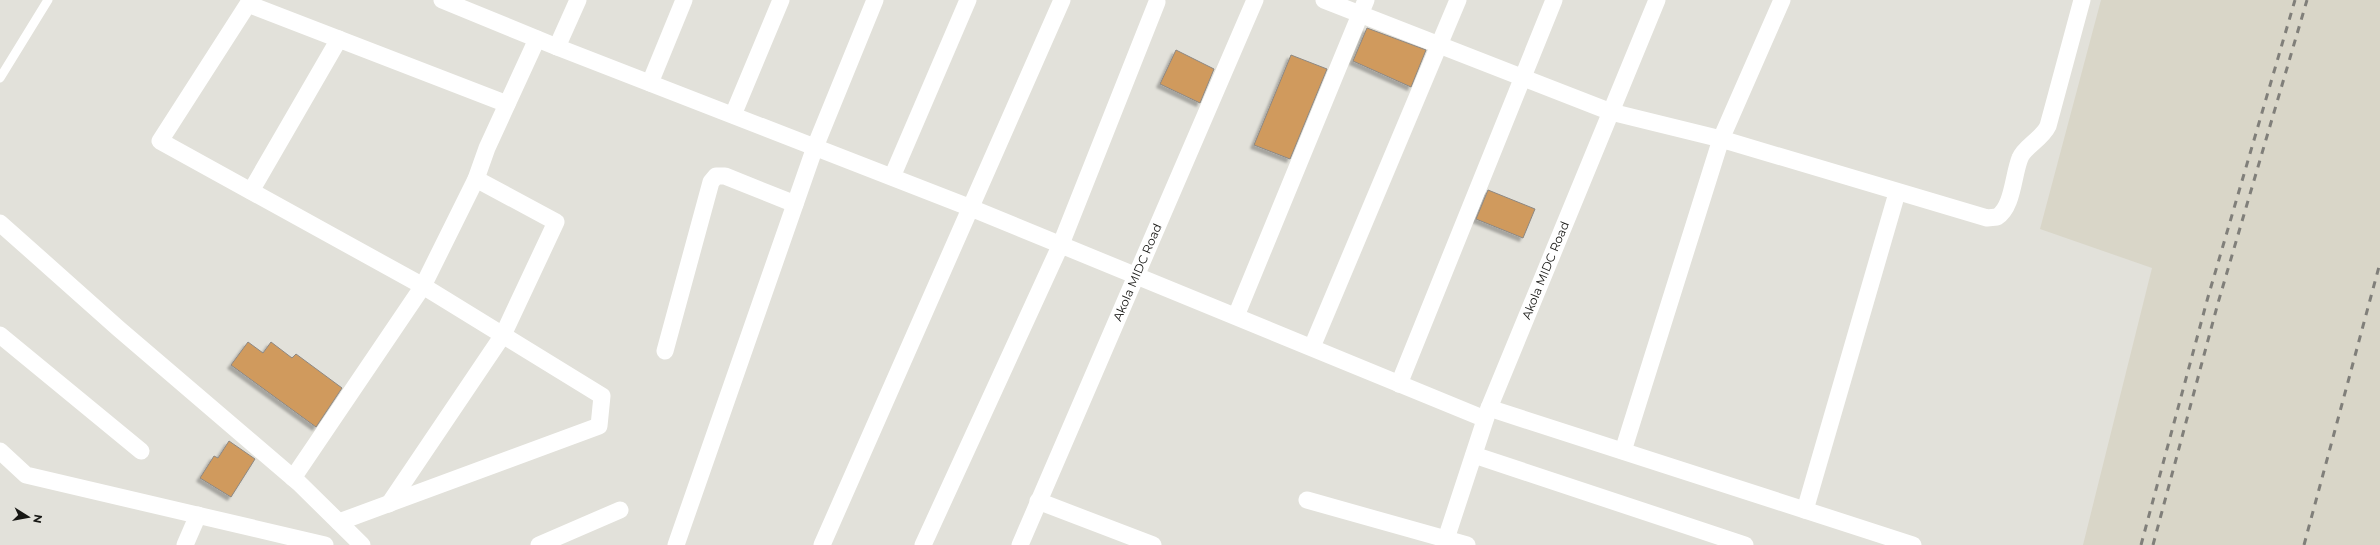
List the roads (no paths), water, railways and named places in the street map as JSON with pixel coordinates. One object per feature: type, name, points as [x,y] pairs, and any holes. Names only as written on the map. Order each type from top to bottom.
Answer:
[{"type":"street","points":[[442,0],[557,47],[1061,244],[1399,384],[1487,413],[1623,451],[1913,545]]},
{"type":"street","points":[[557,47],[578,0]]},
{"type":"street","points":[[650,83],[684,0]]},
{"type":"street","points":[[733,116],[781,0]]},
{"type":"street","points":[[676,545],[815,147],[874,0]]},
{"type":"street","points":[[892,177],[968,0]]},
{"type":"street","points":[[822,545],[1062,0]]},
{"type":"street","name":"Akola MIDC Road","points":[[1020,545],[1255,0]]},
{"type":"street","points":[[1324,0],[1363,7],[1439,45],[1611,112],[1721,139],[1897,193],[1987,218],[1996,217],[2002,214],[2020,156],[2040,138],[2048,126],[2082,0]]},
{"type":"street","points":[[1312,347],[1458,0]]},
{"type":"street","points":[[1399,384],[1524,78],[1554,0]]},
{"type":"street","name":"Akola MIDC Road","points":[[1445,542],[1487,413],[1657,0]]},
{"type":"street","points":[[1623,451],[1721,139],[1782,0]]},
{"type":"street","points":[[923,545],[1061,244],[1157,2]]},
{"type":"street","points":[[339,522],[599,426],[602,396],[423,286],[160,141],[248,4],[507,104]]},
{"type":"street","points":[[1236,316],[1363,7]]},
{"type":"street","points":[[251,191],[339,39]]},
{"type":"street","points":[[293,478],[423,286],[476,179],[507,104],[537,39]]},
{"type":"street","points":[[665,351],[711,182],[716,176],[725,176],[795,204]]},
{"type":"street","points":[[389,504],[503,335],[556,222],[476,179]]},
{"type":"street","points":[[1805,510],[1897,193]]},
{"type":"street","points":[[0,223],[119,329],[293,478],[362,545]]},
{"type":"street","points":[[0,336],[141,451]]},
{"type":"street","points":[[0,452],[26,474],[198,515],[285,541],[325,545]]},
{"type":"street","points":[[1474,455],[1735,544]]},
{"type":"street","points":[[1307,500],[1445,542],[1467,545]]},
{"type":"street","points":[[1038,501],[1153,545]]},
{"type":"street","points":[[539,545],[620,510]]},
{"type":"street","points":[[185,545],[198,515]]},
{"type":"lane","points":[[0,78],[48,0]]},
{"type":"railway","points":[[2141,545],[2208,297],[2295,0]]},
{"type":"railway","points":[[2153,545],[2218,303],[2307,0]]},
{"type":"railway","points":[[2304,545],[2380,263]]}]
